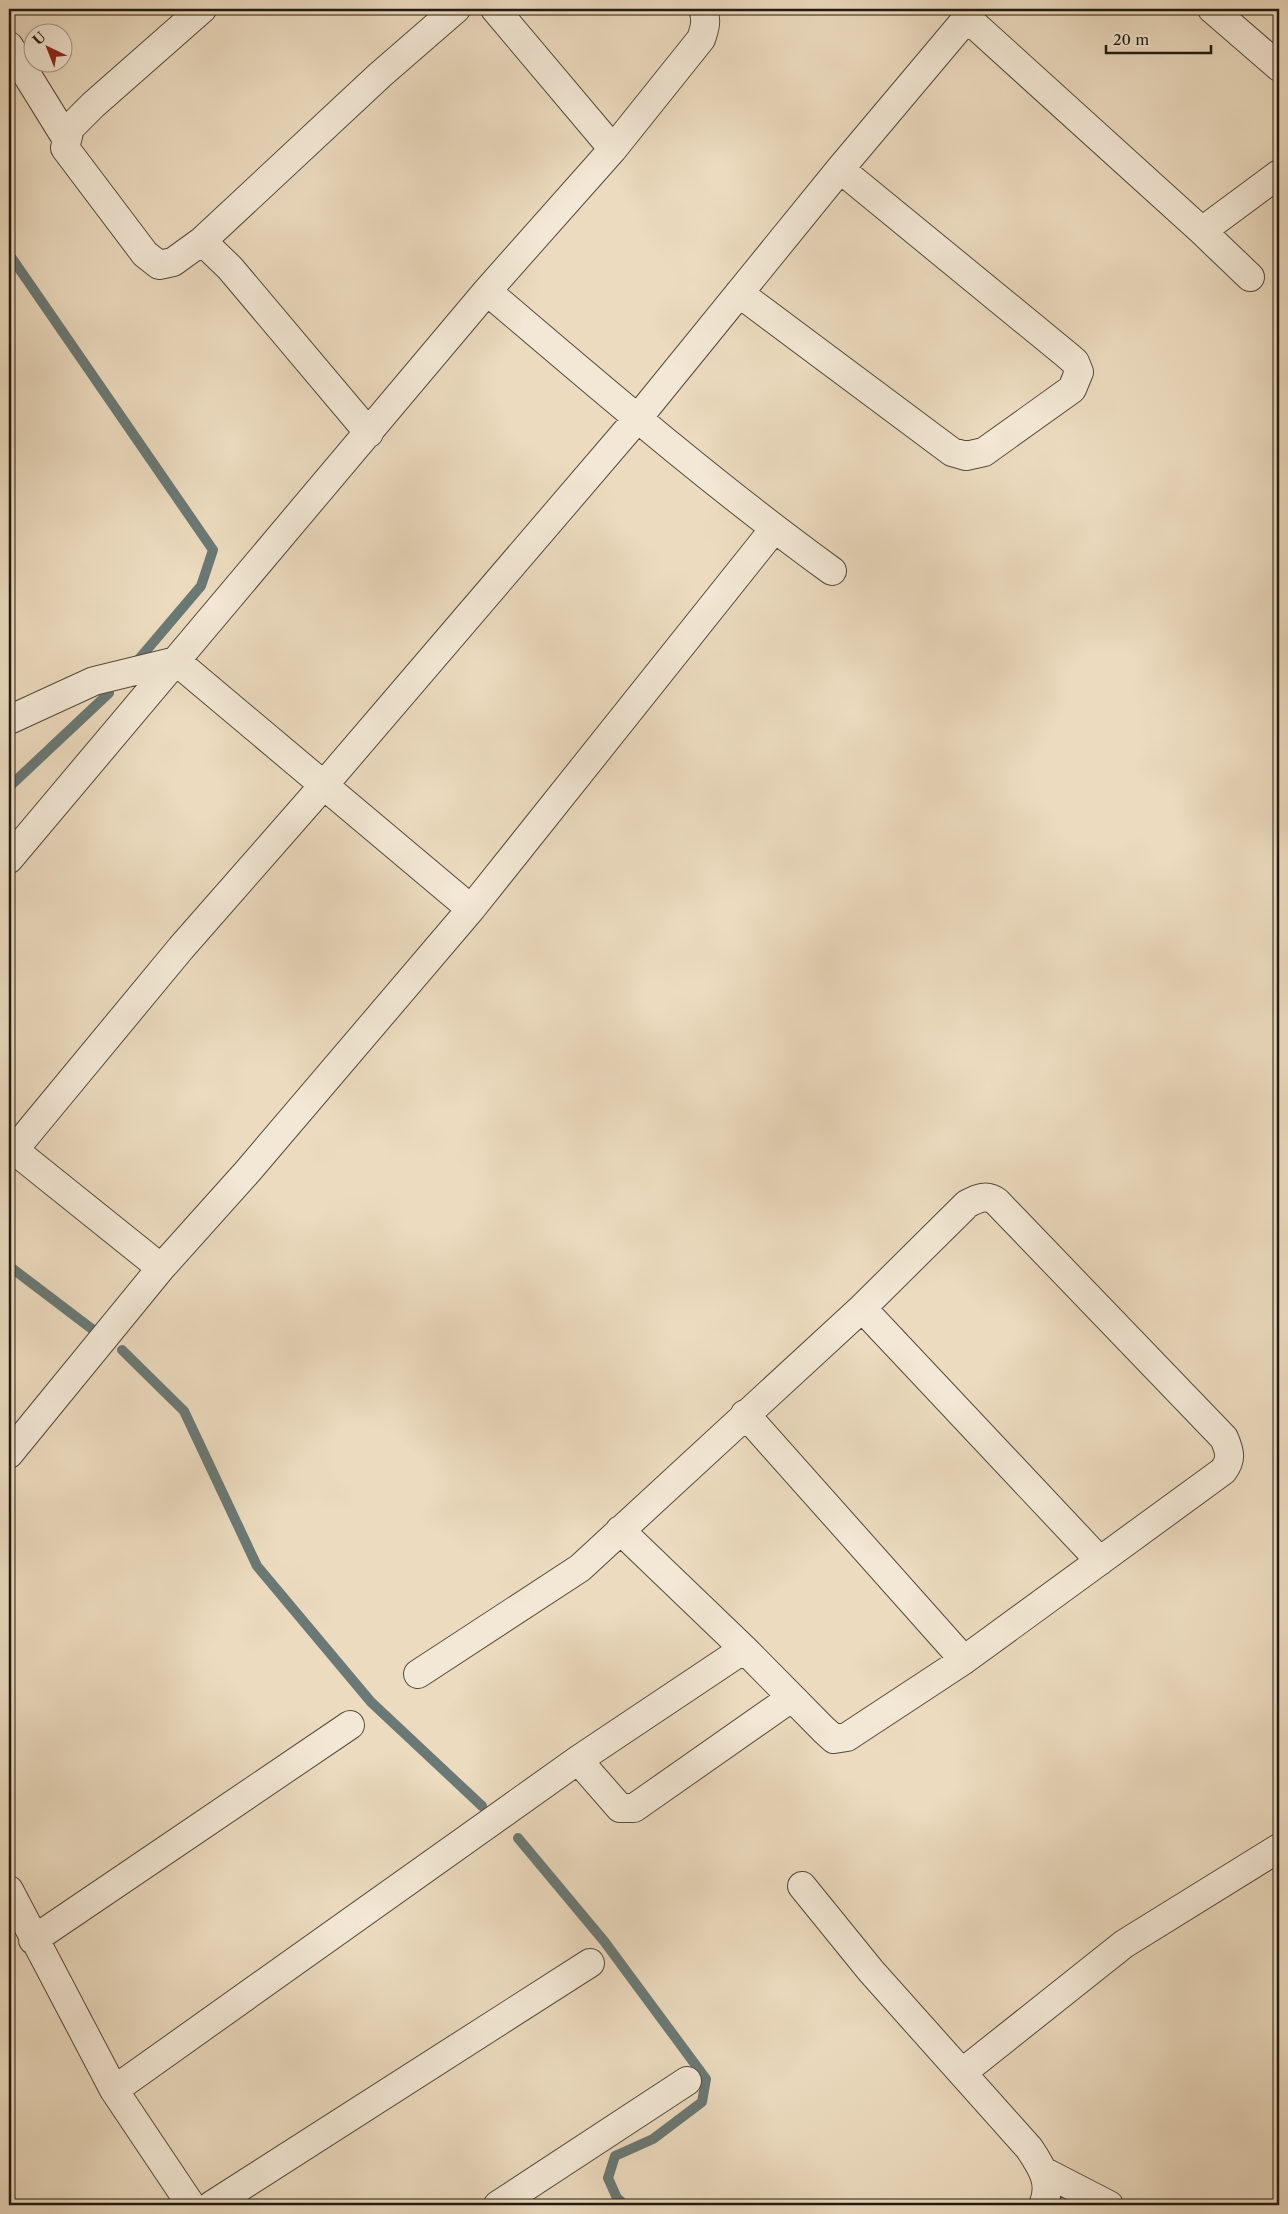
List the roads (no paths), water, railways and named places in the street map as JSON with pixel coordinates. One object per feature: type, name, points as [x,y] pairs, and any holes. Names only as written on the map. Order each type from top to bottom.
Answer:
[{"type":"street","points":[[202,9],[93,105],[70,128],[66,138],[65,148],[145,254],[159,265],[173,262],[202,241],[373,82],[456,9]]},
{"type":"street","points":[[495,9],[613,149]]},
{"type":"street","points":[[9,859],[487,291],[613,149],[700,39],[705,27],[706,16],[703,9]]},
{"type":"street","points":[[1212,9],[1279,66]]},
{"type":"street","points":[[161,1268],[10,1151],[181,948],[323,786],[637,419],[963,14],[1250,277]]},
{"type":"street","points":[[9,46],[66,138]]},
{"type":"street","points":[[739,293],[952,452],[966,456],[984,452],[1072,389],[1079,372],[1071,358],[840,169]]},
{"type":"street","points":[[1202,231],[1279,174]]},
{"type":"street","points":[[202,241],[230,268],[369,433]]},
{"type":"street","points":[[487,291],[637,419],[774,530],[832,571]]},
{"type":"street","points":[[9,1454],[161,1268],[248,1171],[471,909],[774,530]]},
{"type":"street","points":[[176,661],[471,909]]},
{"type":"street","points":[[9,720],[94,681],[176,661]]},
{"type":"street","points":[[418,1674],[580,1568],[620,1530],[745,1414],[862,1308],[967,1204],[980,1197],[991,1197],[1224,1438],[1230,1451],[1230,1462],[1223,1471],[964,1660],[847,1737],[834,1739],[744,1649],[620,1530]]},
{"type":"street","points":[[862,1308],[1100,1561]]},
{"type":"street","points":[[745,1414],[964,1660]]},
{"type":"street","points":[[114,2090],[578,1760],[744,1649]]},
{"type":"street","points":[[578,1760],[620,1808],[634,1808],[791,1698]]},
{"type":"street","points":[[33,1940],[350,1725]]},
{"type":"street","points":[[963,2072],[1124,1944],[1279,1848]]},
{"type":"street","points":[[802,1886],[871,1971],[1029,2148],[1045,2172],[1048,2195],[1043,2205]]},
{"type":"street","points":[[9,1890],[33,1940],[114,2090],[191,2205]]},
{"type":"street","points":[[212,2205],[590,1963]]},
{"type":"street","points":[[498,2205],[686,2081]]},
{"type":"street","points":[[1045,2172],[1109,2205]]},
{"type":"waterway","points":[[9,254],[213,550],[201,586],[139,659]]},
{"type":"waterway","points":[[9,787],[109,693]]},
{"type":"waterway","points":[[9,1266],[92,1329]]},
{"type":"waterway","points":[[122,1350],[184,1411],[257,1566],[371,1702],[482,1806]]},
{"type":"waterway","points":[[518,1838],[604,1941],[706,2079],[702,2102],[653,2139],[615,2156],[608,2178],[617,2198],[625,2205]]}]
